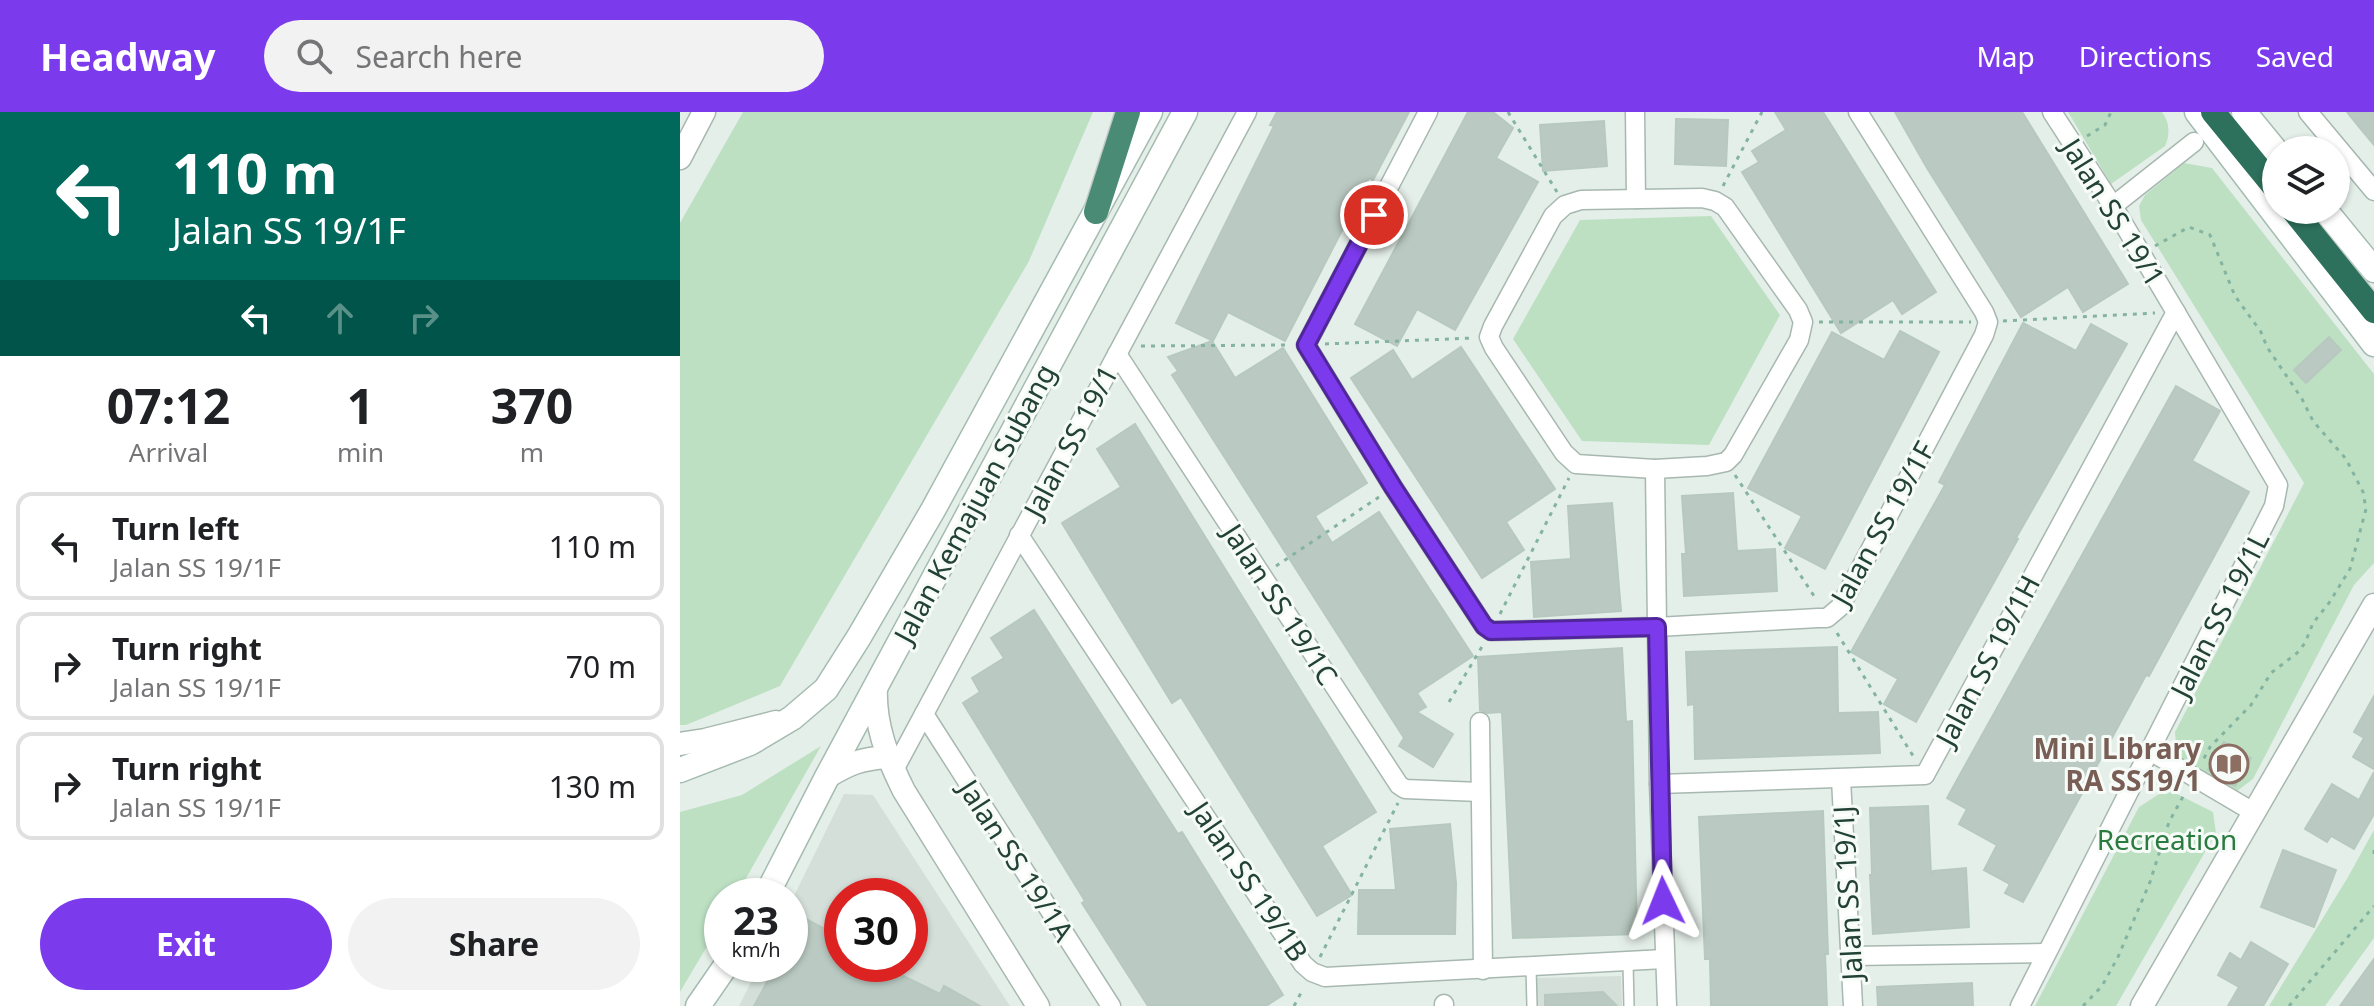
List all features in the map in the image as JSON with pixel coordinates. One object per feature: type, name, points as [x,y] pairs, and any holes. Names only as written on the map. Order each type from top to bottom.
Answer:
[{"type":"highway","points":[[1096,212],[1128,112]]},
{"type":"highway","points":[[2213,112],[2262,172]]},
{"type":"highway","points":[[2304,224],[2374,311]]},
{"type":"main road","name":"Jalan Kemajuan Subang","points":[[680,770],[750,743],[792,718],[826,689],[933,510],[1150,112]]},
{"type":"main road","name":"Jalan Kemajuan Subang","points":[[775,878],[1185,112]]},
{"type":"main road","points":[[2197,112],[2374,344]]},
{"type":"main road","points":[[2244,112],[2264,136]]},
{"type":"main road","points":[[2336,224],[2374,270]]},
{"type":"main road","points":[[698,1006],[716,982]]},
{"type":"street","points":[[681,153],[704,112]]},
{"type":"street","name":"Jalan SS 19/1","points":[[890,763],[924,714],[1247,112]]},
{"type":"street","points":[[1428,112],[1306,345],[1393,487],[1484,626],[1491,631]]},
{"type":"street","points":[[1635,112],[1636,199]]},
{"type":"street","name":"Jalan SS 19/1F","points":[[1491,631],[1657,627],[1827,618],[1840,607],[1984,335],[1988,322],[1858,112]]},
{"type":"street","name":"Jalan SS 19/1","points":[[2052,112],[2176,312]]},
{"type":"street","points":[[2308,112],[2374,191]]},
{"type":"street","points":[[2113,206],[2194,142]]},
{"type":"street","points":[[1702,198],[1725,207],[1798,310],[1803,322],[1799,340],[1733,455],[1726,462],[1655,469],[1576,464],[1564,453],[1489,337],[1553,216],[1565,205],[1581,200],[1636,199],[1702,198]]},
{"type":"street","name":"Jalan SS 19/1L","points":[[2020,1006],[2274,506],[2278,485],[2176,312]]},
{"type":"street","name":"Jalan SS 19/1H","points":[[1659,784],[1925,775],[2176,312]]},
{"type":"street","name":"Jalan SS 19/1C","points":[[1117,354],[1399,785],[1405,789]]},
{"type":"street","points":[[1655,469],[1659,784],[1667,1006]]},
{"type":"street","name":"Jalan SS 19/1B","points":[[1019,535],[1303,964],[1312,972],[1325,977],[1664,959]]},
{"type":"street","points":[[2142,1006],[2374,605]]},
{"type":"street","points":[[876,686],[875,706],[890,763],[904,791],[1038,1006]]},
{"type":"street","name":"Jalan SS 19/1A","points":[[924,714],[1111,1006]]},
{"type":"street","points":[[680,744],[792,718]]},
{"type":"street","points":[[1480,722],[1483,970]]},
{"type":"street","points":[[2150,751],[2255,813]]},
{"type":"street","points":[[827,777],[864,758],[890,763]]},
{"type":"street","name":"Jalan SS 19/1J","points":[[1841,779],[1853,1006]]},
{"type":"street","points":[[1405,789],[1480,792]]},
{"type":"street","points":[[1852,956],[2046,953]]},
{"type":"street","points":[[709,1006],[720,982]]},
{"type":"lane","points":[[1628,963],[1629,1006]]},
{"type":"lane","points":[[1531,968],[1532,1006]]},
{"type":"path","points":[[1508,112],[1565,205]]},
{"type":"path","points":[[1715,201],[1762,112]]},
{"type":"path","points":[[2084,138],[2105,125],[2111,112]]},
{"type":"path","points":[[1449,702],[1491,631],[1576,464]]},
{"type":"path","points":[[1262,575],[1393,487]]},
{"type":"path","points":[[1294,1006],[1405,789]]},
{"type":"path","points":[[2289,1006],[2374,906]]},
{"type":"shaded area","points":[[844,794],[873,795],[927,878],[824,878],[824,982],[928,982],[928,880],[1010,1006],[739,1006],[751,982],[808,982],[808,878],[803,878]]},
{"type":"shaded area","points":[[1621,976],[1622,1006],[1533,1006],[1532,978]]},
{"type":"green space","points":[[743,112],[1093,112],[1029,261],[780,686],[680,725],[680,223]]},
{"type":"green space","points":[[2068,112],[2162,112],[2168,125],[2167,142],[2111,184]]},
{"type":"green space","name":"Recreation","points":[[2184,163],[2212,168],[2374,374],[2374,563],[2354,585],[2253,779],[2237,791],[2177,756],[2175,732],[2304,483],[2141,220],[2139,206],[2145,195]]},
{"type":"green space","points":[[1711,216],[1780,315],[1709,445],[1582,441],[1513,339],[1580,220]]},
{"type":"green space","points":[[821,746],[746,878],[704,878],[704,951],[680,992],[680,812],[742,795]]},
{"type":"green space","name":"Recreation","points":[[2167,789],[2213,812],[2216,833],[2116,1006],[2035,1006],[2139,807]]},
{"type":"green space","points":[[2374,830],[2374,938],[2325,1006],[2269,1006],[2348,877]]},
{"type":"building","points":[[1277,112],[1409,112],[1373,180],[1369,178],[1285,341],[1228,312],[1213,341],[1176,323],[1274,126],[1270,125]]},
{"type":"building","points":[[1468,112],[1493,112],[1513,128],[1496,158],[1538,182],[1455,330],[1417,309],[1397,346],[1355,324]]},
{"type":"building","points":[[1775,112],[1823,112],[1936,292],[1902,314],[1893,300],[1841,333],[1742,172],[1759,162],[1752,151],[1786,130]]},
{"type":"building","points":[[1895,112],[2022,112],[2128,284],[2083,312],[2068,287],[2021,317]]},
{"type":"building","points":[[2347,112],[2374,112],[2374,145],[2360,128]]},
{"type":"building","points":[[1676,119],[1728,120],[1726,166],[1675,164]]},
{"type":"building","points":[[1604,121],[1607,166],[1543,171],[1540,125]]},
{"type":"building","points":[[2023,323],[2076,351],[2091,324],[2127,344],[1916,722],[1884,704],[1898,679],[1851,652],[1945,485],[1939,482]]},
{"type":"building","points":[[1900,331],[1939,352],[1825,569],[1785,548],[1802,516],[1748,488],[1832,332],[1884,360]]},
{"type":"building","points":[[2329,337],[2341,350],[2306,383],[2294,370]]},
{"type":"building","points":[[1212,341],[1235,378],[1283,348],[1367,483],[1315,516],[1332,543],[1379,512],[1473,656],[1417,693],[1426,707],[1417,712],[1453,734],[1433,767],[1399,746],[1404,738],[1172,375],[1178,371],[1168,357]]},
{"type":"building","points":[[1461,347],[1555,489],[1506,522],[1524,550],[1482,578],[1351,378],[1393,350],[1412,380]]},
{"type":"building","points":[[2176,386],[2220,411],[2192,461],[2249,492],[2023,902],[2005,893],[2010,884],[1984,870],[1997,845],[1959,824],[1967,809],[1947,798]]},
{"type":"building","points":[[1135,424],[1376,812],[1322,846],[1352,895],[1317,916],[1181,697],[1172,703],[1062,523],[1121,487],[1097,449]]},
{"type":"building","points":[[1733,493],[1737,551],[1775,549],[1777,591],[1684,596],[1682,554],[1686,554],[1682,496]]},
{"type":"building","points":[[1612,503],[1621,611],[1534,617],[1531,562],[1571,559],[1568,506]]},
{"type":"building","points":[[1034,610],[1178,834],[1182,832],[1283,995],[1266,1006],[1148,1006],[1082,903],[1085,901],[963,703],[980,692],[972,678],[1004,658],[991,638]]},
{"type":"building","points":[[1837,647],[1838,713],[1878,712],[1880,753],[1695,759],[1694,704],[1688,705],[1686,652]]},
{"type":"building","points":[[1622,648],[1626,722],[1632,721],[1637,934],[1513,938],[1502,712],[1480,710],[1478,657]]},
{"type":"building","points":[[2374,696],[2374,769],[2353,757],[2364,738],[2354,732]]},
{"type":"building","name":"Mini Library RA SS19/1","points":[[2224,742],[2251,758],[2235,786],[2208,770]]},
{"type":"building","points":[[2374,772],[2374,814],[2354,849],[2331,836],[2327,842],[2305,829],[2332,784],[2359,800]]},
{"type":"building","points":[[1928,806],[1931,875],[1933,871],[1966,868],[1969,927],[1873,934],[1870,808]]},
{"type":"building","points":[[1823,811],[1827,1006],[1711,1006],[1710,959],[1705,959],[1699,817]]},
{"type":"building","points":[[1450,824],[1456,883],[1455,934],[1358,934],[1359,890],[1396,890],[1390,829]]},
{"type":"building","points":[[2283,850],[2336,870],[2314,927],[2261,907]]},
{"type":"building","points":[[808,920],[824,929],[824,982],[916,982],[940,994],[944,986],[980,1006],[754,1006],[767,982],[808,982]]},
{"type":"building","points":[[2251,942],[2288,964],[2263,1006],[2228,1006],[2239,987],[2218,975],[2230,953],[2241,960]]},
{"type":"building","points":[[2374,959],[2374,1006],[2340,1006]]},
{"type":"building","points":[[1972,983],[1973,1006],[1878,1006],[1877,987]]},
{"type":"building","points":[[1603,992],[1617,1006],[1545,1006],[1545,995]]},
{"type":"place","name":"Mini Library RA SS19/1","points":[[2229,764]]},
{"type":"route","points":[[1374,215],[1306,345],[1393,487],[1484,626],[1491,631],[1657,627],[1663,901]]}]
